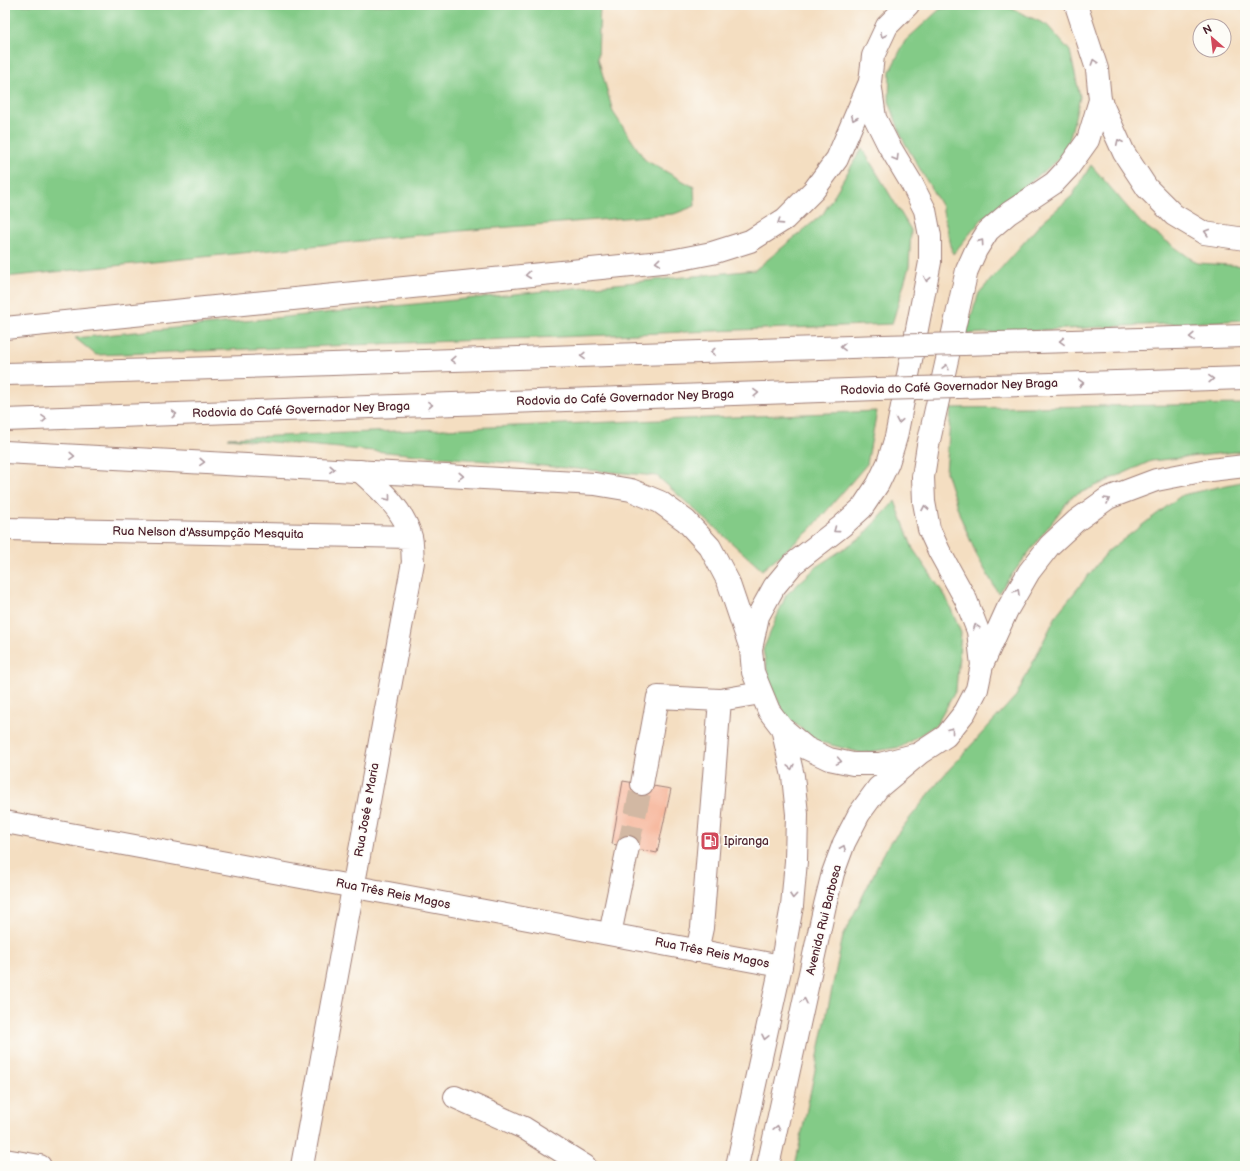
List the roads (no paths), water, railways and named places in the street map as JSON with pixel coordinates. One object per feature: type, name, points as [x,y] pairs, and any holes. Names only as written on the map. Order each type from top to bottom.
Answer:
[{"type":"main road","points":[[751,649],[758,616],[774,587],[793,564],[842,526],[862,508],[882,477],[896,437],[930,262],[930,236],[925,210],[875,118],[870,82],[873,56],[887,26],[908,5]]},
{"type":"main road","points":[[1064,5],[1079,14]]},
{"type":"main road","name":"Avenida Rui Barbosa","points":[[768,1166],[825,905],[833,873],[844,843],[859,814],[878,788],[920,753],[946,736],[965,712],[977,689],[982,665],[978,631],[966,600],[939,551],[929,529],[924,502],[923,477],[928,445],[967,270],[976,250],[988,231],[1010,213],[1054,183],[1068,168],[1088,140],[1100,100],[1097,69],[1079,14]]},
{"type":"main road","points":[[5,328],[671,261],[712,253],[750,241],[784,220],[814,190],[837,158],[870,82]]},
{"type":"main road","points":[[1100,100],[1124,153],[1148,188],[1174,215],[1204,233],[1245,239]]},
{"type":"main road","points":[[5,374],[1245,336]]},
{"type":"main road","name":"Rodovia do Café Governador Ney Braga","points":[[5,420],[877,389],[1245,378]]},
{"type":"main road","points":[[5,452],[595,484],[631,490],[660,502],[686,521],[710,547],[728,581],[751,649],[753,672],[761,693],[769,711],[782,728],[806,748],[829,759],[854,764],[880,764],[920,753]]},
{"type":"main road","points":[[982,665],[1007,610],[1029,572],[1050,545],[1076,521],[1108,498],[1156,480],[1202,471],[1245,466]]},
{"type":"main road","name":"Rua José e Maria","points":[[302,1166],[413,562],[411,537],[400,514],[384,493],[360,471]]},
{"type":"main road","name":"Rua Nelson d'Assumpção Mesquita","points":[[5,529],[411,537]]},
{"type":"main road","points":[[642,784],[658,697],[720,700],[761,693]]},
{"type":"main road","points":[[698,951],[702,928],[720,700]]},
{"type":"main road","points":[[737,1166],[781,966],[792,906],[796,861],[797,814],[793,776],[782,728]]},
{"type":"main road","name":"Rua Três Reis Magos","points":[[5,822],[781,966]]},
{"type":"main road","points":[[610,934],[628,847]]},
{"type":"main road","points":[[455,1097],[524,1128],[585,1166]]},
{"type":"main road","points":[[5,1160],[40,1166]]},
{"type":"tunnel","points":[[628,847],[642,784]]},
{"type":"place","name":"Ipiranga","points":[[710,841]]}]
